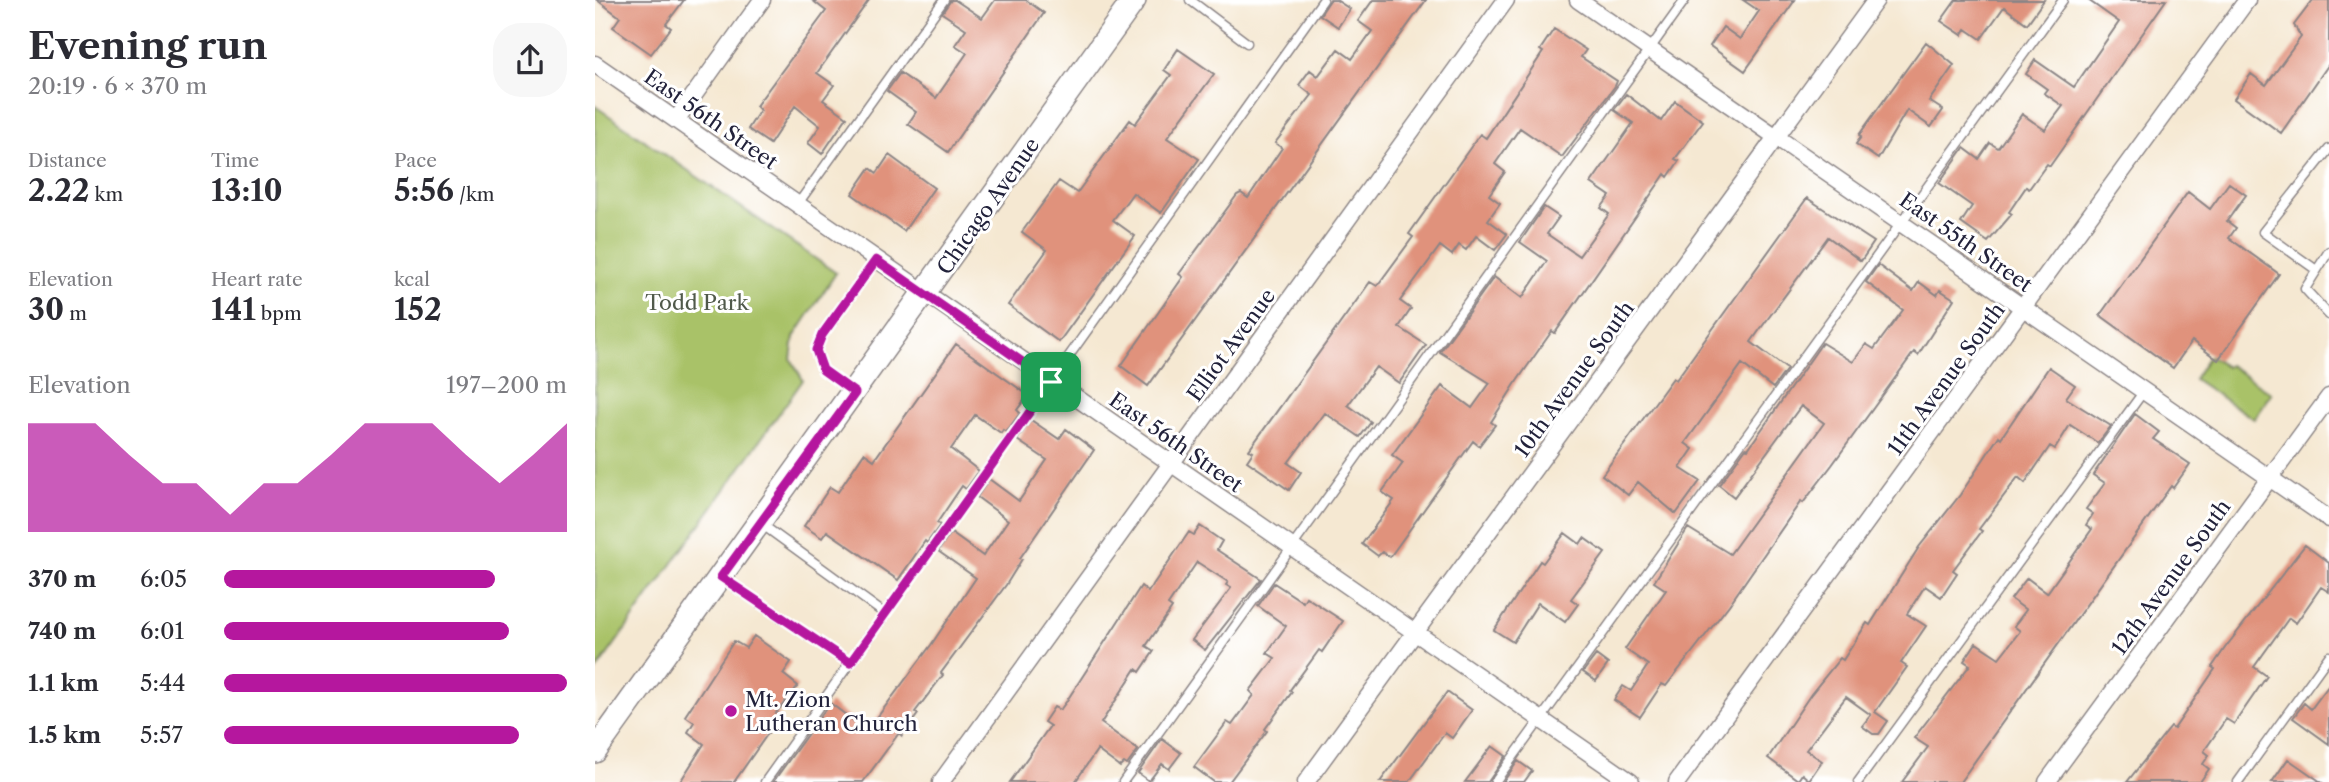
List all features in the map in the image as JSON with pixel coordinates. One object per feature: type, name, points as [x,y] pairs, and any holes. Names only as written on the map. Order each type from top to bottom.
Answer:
[{"type":"street","points":[[676,120],[762,0]]},
{"type":"street","name":"Chicago Avenue","points":[[595,751],[855,393],[1134,0]]},
{"type":"street","name":"Elliot Avenue","points":[[941,782],[1506,0]]},
{"type":"street","name":"East 55th Street","points":[[1578,0],[2329,519]]},
{"type":"street","name":"10th Avenue South","points":[[1306,782],[1875,0]]},
{"type":"street","name":"11th Avenue South","points":[[1677,782],[2247,0]]},
{"type":"street","name":"East 56th Street","points":[[595,64],[1631,782]]},
{"type":"street","name":"12th Avenue South","points":[[2047,782],[2329,397]]},
{"type":"lane","points":[[797,205],[944,0]]},
{"type":"lane","points":[[1190,0],[1247,43]]},
{"type":"lane","points":[[765,782],[1324,0]]},
{"type":"lane","points":[[1123,782],[1685,0]]},
{"type":"lane","points":[[1495,782],[2063,0]]},
{"type":"lane","points":[[2315,270],[2263,232],[2329,149]]},
{"type":"lane","points":[[2329,251],[2305,289],[2329,315]]},
{"type":"lane","points":[[855,393],[823,370],[816,350],[822,335],[876,260]]},
{"type":"lane","points":[[1858,782],[2144,391]]},
{"type":"lane","points":[[760,523],[885,614]]},
{"type":"lane","points":[[721,577],[850,663]]},
{"type":"lane","points":[[2238,782],[2329,656]]},
{"type":"green space","name":"Todd Park","points":[[595,106],[836,273],[794,337],[791,359],[803,380],[595,672]]},
{"type":"green space","points":[[2209,356],[2226,367],[2229,365],[2271,393],[2254,419],[2194,379]]},
{"type":"building","points":[[597,0],[684,0],[666,24],[671,28],[651,54],[613,27],[620,17]]},
{"type":"building","points":[[812,0],[869,0],[817,73],[834,85],[823,100],[847,117],[822,154],[808,143],[820,126],[795,106],[770,144],[748,129],[760,110],[756,106],[826,11]]},
{"type":"building","points":[[951,0],[982,18],[995,0],[1026,0],[1044,13],[948,152],[908,124],[916,112],[887,91],[900,73],[936,98],[967,53],[955,45],[966,29],[942,13]]},
{"type":"building","points":[[1330,0],[1336,0],[1350,9],[1338,27],[1320,15]]},
{"type":"building","points":[[1373,0],[1426,0],[1148,386],[1121,366],[1183,277],[1179,274],[1237,195],[1241,193],[1248,198],[1282,148],[1275,143],[1312,95],[1299,85],[1310,70],[1318,76],[1338,49],[1352,59],[1372,31],[1358,21]]},
{"type":"building","points":[[1743,0],[1795,0],[1745,71],[1710,46],[1723,27],[1740,39],[1759,11]]},
{"type":"building","points":[[1956,0],[2044,0],[2027,24],[2004,7],[1981,39],[1966,29],[1962,35],[1941,21]]},
{"type":"building","points":[[2088,0],[2166,0],[2050,166],[2047,164],[2029,189],[2026,187],[2009,212],[2012,214],[1988,242],[1961,223],[1972,206],[1939,183],[1964,148],[1979,159],[1990,143],[1998,148],[2022,114],[2045,130],[2063,106],[2044,93],[2047,89],[2026,74],[2035,60],[2074,87],[2119,22]]},
{"type":"building","points":[[2313,0],[2329,0],[2329,64],[2281,133],[2234,99],[2251,74],[2266,85],[2301,37],[2294,25]]},
{"type":"building","points":[[1554,29],[1586,50],[1581,57],[1617,81],[1615,86],[1562,157],[1520,128],[1495,164],[1505,172],[1489,195],[1500,203],[1488,220],[1507,234],[1495,250],[1476,236],[1466,250],[1459,245],[1452,255],[1440,246],[1400,301],[1411,309],[1399,327],[1426,345],[1399,383],[1376,367],[1348,405],[1371,422],[1360,437],[1325,413],[1288,463],[1301,472],[1289,490],[1247,461],[1253,452],[1249,450],[1370,282],[1377,286],[1413,237],[1409,234],[1480,134],[1486,138],[1543,52],[1540,50]]},
{"type":"building","points":[[1926,42],[1954,65],[1929,101],[1943,110],[1931,127],[1907,110],[1878,159],[1856,144],[1861,137],[1859,135]]},
{"type":"building","points":[[1178,49],[1214,74],[1167,138],[1199,159],[1161,213],[1133,193],[1113,220],[1135,236],[1059,342],[1008,305],[1047,250],[1022,232],[1059,181],[1077,193],[1130,120],[1135,124],[1171,75],[1164,70]]},
{"type":"building","points":[[1626,94],[1661,121],[1675,101],[1703,121],[1675,159],[1679,161],[1668,177],[1665,174],[1555,333],[1552,331],[1517,381],[1491,422],[1495,425],[1479,446],[1473,441],[1390,557],[1382,552],[1378,556],[1362,544],[1394,500],[1382,492],[1403,463],[1392,455],[1442,386],[1472,408],[1490,383],[1440,352],[1494,277],[1522,298],[1547,261],[1520,242],[1544,207],[1559,217],[1547,234],[1579,256],[1609,214],[1601,208],[1610,196],[1591,183],[1633,123],[1614,110]]},
{"type":"building","points":[[889,155],[934,188],[904,231],[852,194],[870,168],[877,173]]},
{"type":"building","points":[[2229,183],[2246,195],[2227,221],[2236,228],[2229,238],[2279,274],[2218,360],[2192,341],[2173,368],[2100,315],[2188,192],[2210,209]]},
{"type":"building","points":[[1807,198],[1874,242],[1861,261],[1828,237],[1761,328],[1751,342],[1787,369],[1773,388],[1742,364],[1685,443],[1693,449],[1680,468],[1700,481],[1676,514],[1638,482],[1628,495],[1602,475],[1673,378],[1676,380]]},
{"type":"building","points":[[1878,265],[1913,291],[1919,282],[1937,295],[1940,290],[1954,299],[1918,355],[1914,352],[1832,465],[1803,503],[1801,501],[1729,605],[1666,686],[1662,684],[1640,717],[1614,700],[1623,686],[1631,691],[1648,665],[1625,649],[1666,590],[1654,582],[1688,528],[1730,554],[1824,423],[1801,406],[1734,497],[1719,485],[1746,448],[1748,449],[1822,343],[1853,362],[1866,344],[1874,349],[1903,310],[1866,282]]},
{"type":"building","points":[[956,344],[1028,395],[1017,410],[1020,413],[1006,432],[1003,430],[1001,433],[975,415],[951,449],[979,471],[966,489],[962,486],[937,523],[940,525],[927,543],[925,541],[898,580],[827,531],[822,538],[804,526],[830,487],[838,492],[864,453],[874,460]]},
{"type":"building","points":[[2049,367],[2075,385],[2066,398],[2111,426],[2098,443],[2070,425],[2055,449],[2050,446],[2025,483],[2018,477],[1979,529],[1982,531],[1953,570],[1957,573],[1941,597],[1925,586],[1907,614],[1926,626],[1901,663],[1907,667],[1875,712],[1888,721],[1879,734],[1873,734],[1862,726],[1871,715],[1846,697],[1806,750],[1822,761],[1809,780],[1802,774],[1798,780],[1768,758],[1811,694],[1840,658],[1843,660],[1867,623],[1870,625],[1919,547],[1960,495]]},
{"type":"building","points":[[2135,414],[2159,432],[2153,439],[2190,464],[2173,488],[2171,486],[1960,782],[1902,782],[1928,747],[1914,738],[1970,665],[1964,661],[1976,643],[1999,658],[2020,631],[2014,626],[2026,610],[2011,599],[2027,578],[2047,593],[2092,529],[2086,525],[2093,514],[2086,509],[2105,483],[2093,475]]},
{"type":"building","points":[[1031,420],[1059,439],[1066,429],[1094,450],[1020,558],[1022,559],[1006,585],[915,712],[918,714],[902,736],[899,733],[863,782],[773,782],[830,703],[867,731],[931,645],[976,578],[938,551],[951,533],[983,556],[1008,520],[977,497],[989,479],[1019,501],[1047,460],[1017,440]]},
{"type":"building","points":[[1200,526],[1222,541],[1217,550],[1261,579],[1205,650],[1192,640],[1231,588],[1226,585],[1228,582],[1197,562],[1168,605],[1172,608],[1146,646],[1154,651],[1140,672],[1136,669],[1101,723],[1138,750],[1127,765],[1124,763],[1120,767],[1097,750],[1075,782],[1010,782],[1050,726],[1044,722],[1054,707],[1060,710],[1066,702],[1141,586],[1148,592],[1189,532],[1194,535]]},
{"type":"building","points":[[1565,533],[1580,544],[1584,538],[1605,553],[1571,599],[1578,604],[1565,622],[1538,603],[1513,642],[1494,630],[1540,561],[1543,563]]},
{"type":"building","points":[[2305,545],[2329,563],[2329,592],[2321,587],[2296,623],[2289,618],[2254,667],[2267,676],[2234,724],[2226,719],[2204,751],[2209,755],[2203,764],[2209,769],[2200,782],[2127,782],[2171,727],[2174,729],[2215,669],[2212,667],[2225,648]]},
{"type":"building","points":[[1274,583],[1303,602],[1306,597],[1343,621],[1322,652],[1319,650],[1290,690],[1292,692],[1265,729],[1267,731],[1229,782],[1214,782],[1194,767],[1227,722],[1232,725],[1254,695],[1250,691],[1275,658],[1267,653],[1286,626],[1258,606]]},
{"type":"building","name":"Mt. Zion Lutheran Church","points":[[754,636],[791,662],[783,674],[798,686],[776,713],[780,716],[734,782],[680,782],[704,744],[688,732],[694,722],[685,716],[734,641],[746,648]]},
{"type":"building","points":[[1596,655],[1608,664],[1596,681],[1583,672]]},
{"type":"building","points":[[2329,685],[2329,744],[2293,718],[2304,703],[2311,709]]},
{"type":"building","points":[[1447,692],[1472,710],[1452,738],[1445,733],[1409,782],[1380,782]]},
{"type":"building","points":[[1162,739],[1181,753],[1169,769],[1162,764],[1149,781],[1138,773]]},
{"type":"building","points":[[1492,746],[1506,756],[1488,782],[1465,782]]},
{"type":"building","points":[[2288,759],[2321,782],[2272,782]]},
{"type":"building","points":[[1518,761],[1532,771],[1524,782],[1503,782]]},
{"type":"place","name":"Mt. Zion Lutheran Church","points":[[731,711]]},
{"type":"route","points":[[876,260],[1051,382],[850,663],[721,577],[855,393],[823,370],[816,350],[822,335],[876,260]]}]
